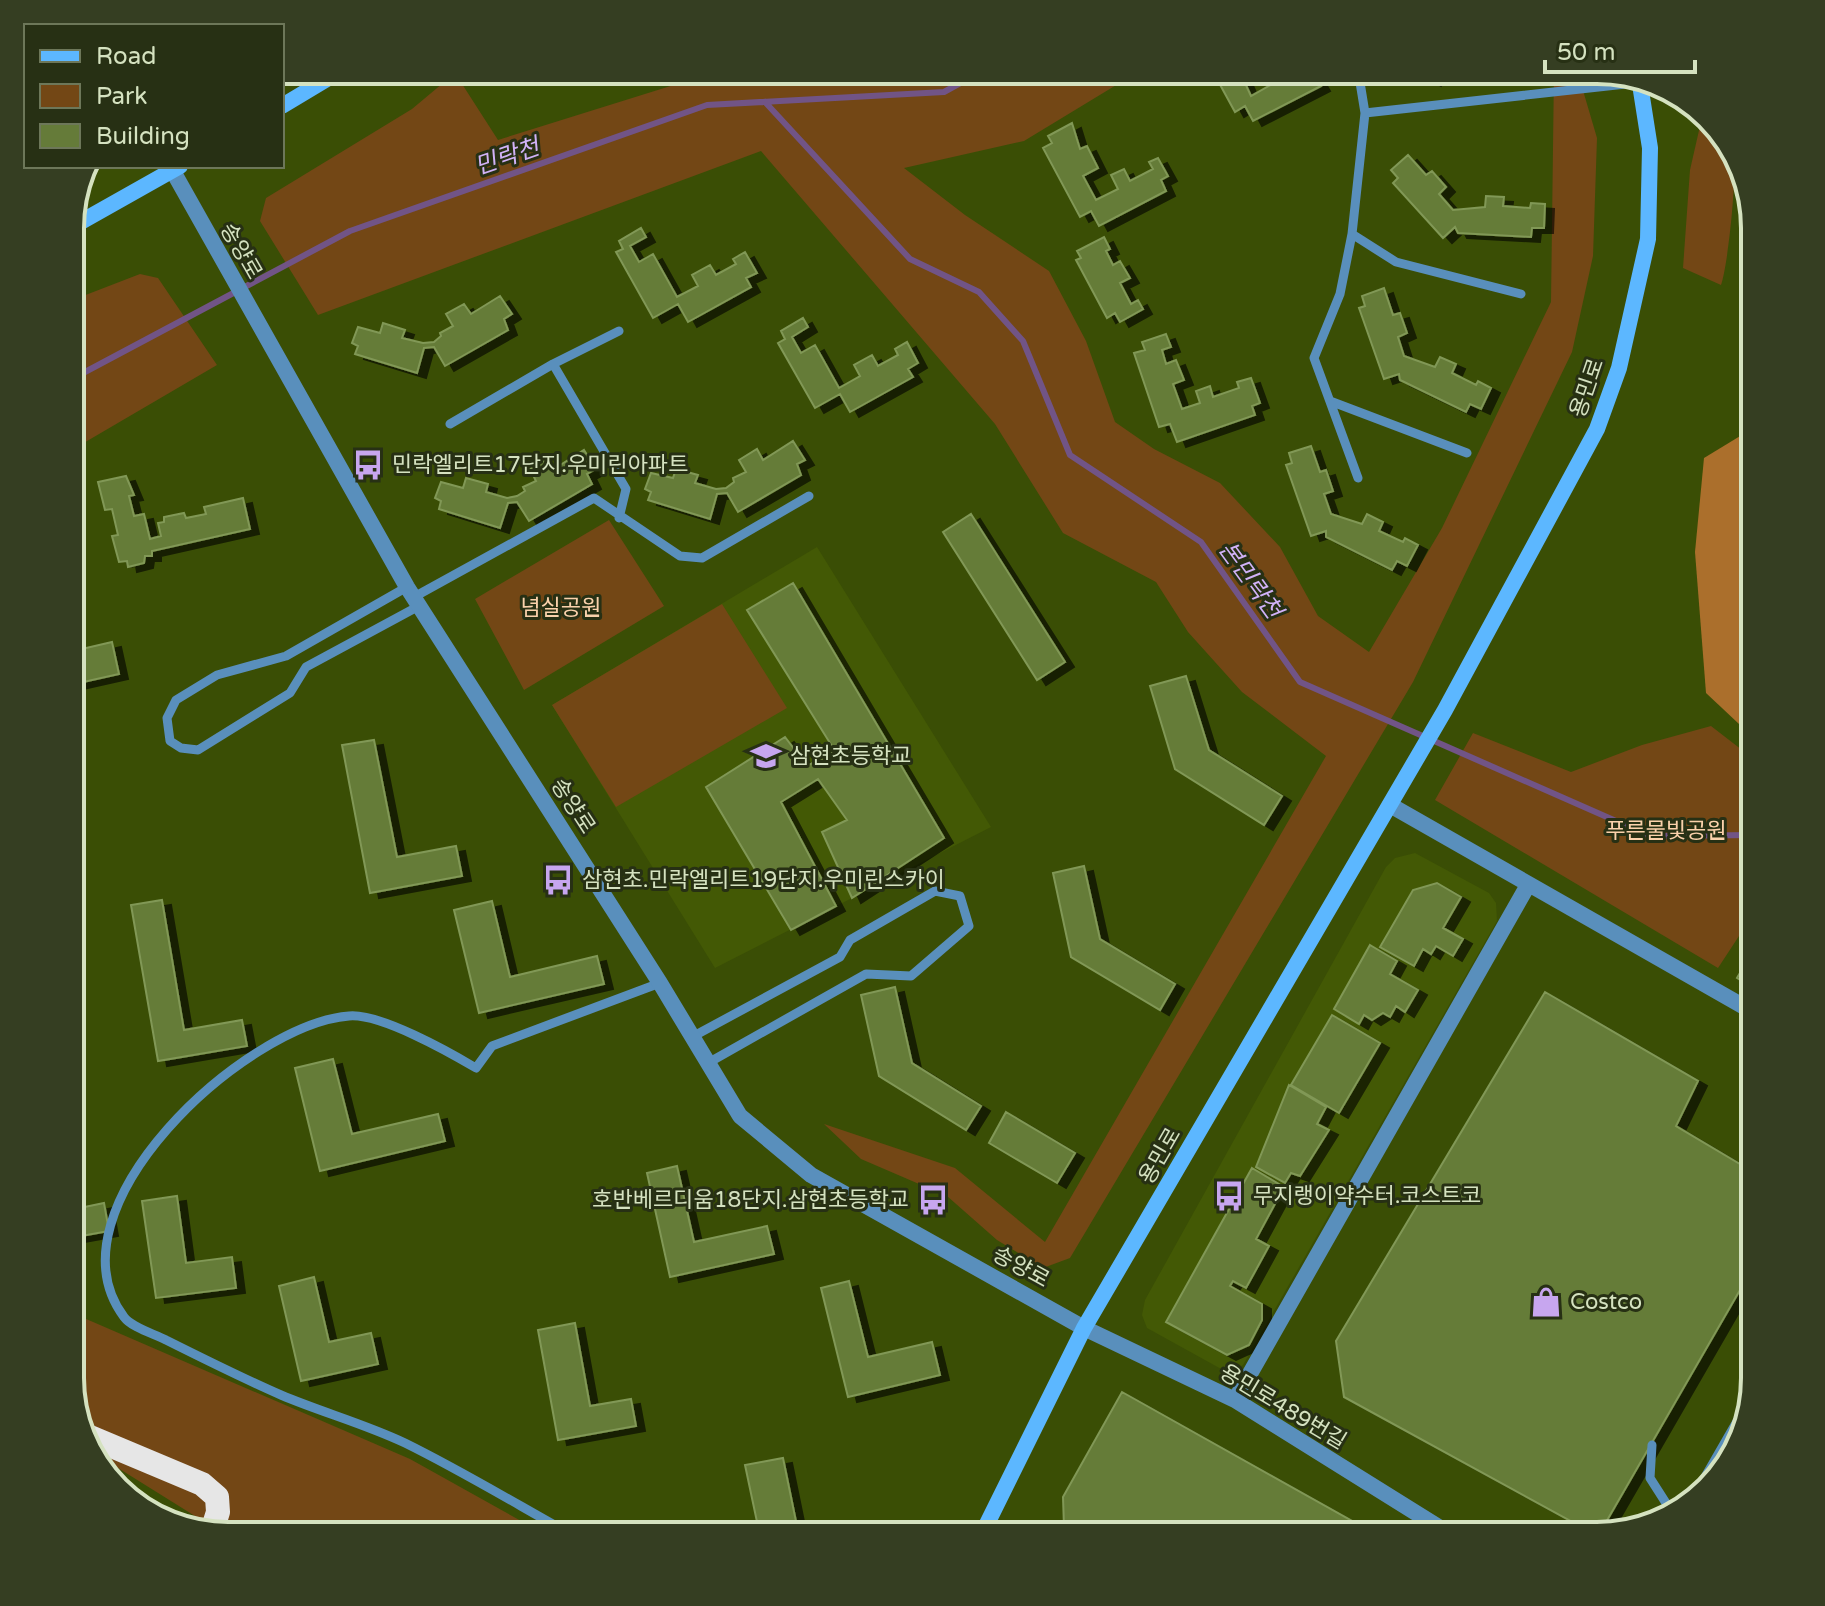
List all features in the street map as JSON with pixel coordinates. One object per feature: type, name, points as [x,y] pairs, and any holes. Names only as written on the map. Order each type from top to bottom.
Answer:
[{"type":"highway","points":[[98,1440],[202,1484],[217,1497],[215,1522]]},
{"type":"street","points":[[284,105],[319,84]]},
{"type":"street","name":"용민로","points":[[988,1522],[1084,1328],[1461,682],[1597,429],[1619,368],[1648,239],[1650,148],[1645,93]]},
{"type":"street","points":[[84,220],[173,168]]},
{"type":"street","name":"송양로","points":[[175,168],[208,239],[414,597],[660,983],[740,1116],[811,1175],[1084,1328]]},
{"type":"street","points":[[1390,805],[1741,1005]]},
{"type":"street","points":[[1235,1400],[1528,885]]},
{"type":"street","name":"용민로489번길","points":[[1084,1328],[1235,1400],[1427,1522]]},
{"type":"lane","points":[[1358,478],[1314,358],[1340,294],[1352,234],[1365,113],[1360,84]]},
{"type":"lane","points":[[1365,113],[1611,85]]},
{"type":"lane","points":[[1352,234],[1396,262],[1521,294]]},
{"type":"lane","points":[[450,424],[553,364],[619,331]]},
{"type":"lane","points":[[553,364],[626,489],[619,518]]},
{"type":"lane","points":[[1330,401],[1467,453]]},
{"type":"lane","points":[[414,597],[306,667],[290,693],[198,750],[181,748],[170,741],[167,718],[176,700],[217,675],[286,656],[414,597],[594,498],[619,518],[680,556],[702,558],[809,496]]},
{"type":"lane","points":[[692,1037],[840,957],[850,940],[935,891],[960,896],[969,926],[911,976],[866,974],[708,1063]]},
{"type":"lane","points":[[548,1522],[402,1442],[280,1395],[125,1319],[106,1277],[108,1244],[120,1196],[177,1116],[251,1054],[304,1025],[352,1015],[429,1039],[476,1068],[492,1046],[660,983]]},
{"type":"lane","points":[[1652,1445],[1650,1478],[1667,1504]]},
{"type":"shaded area","points":[[1741,436],[1741,726],[1706,693],[1695,552],[1704,458]]},
{"type":"shaded area","name":"삼현초등학교","points":[[817,547],[991,827],[715,968],[552,705]]},
{"type":"shaded area","points":[[1415,853],[1489,893],[1496,903],[1497,921],[1243,1365],[1233,1371],[1223,1370],[1147,1328],[1142,1315],[1145,1300],[1386,867],[1395,858]]},
{"type":"green space","points":[[442,84],[462,84],[498,140],[677,84],[1118,84],[1024,141],[904,168],[965,215],[1049,271],[1086,341],[1115,422],[1154,449],[1220,483],[1280,547],[1318,616],[1369,652],[1442,528],[1551,302],[1554,84],[1581,84],[1597,138],[1593,256],[1572,352],[1413,682],[1070,1258],[1043,1268],[997,1240],[947,1196],[861,1159],[824,1124],[955,1168],[1045,1242],[1326,756],[1242,692],[1188,632],[1156,582],[1063,533],[995,424],[761,151],[318,315],[260,221],[266,198],[412,109]]},
{"type":"green space","points":[[1700,127],[1722,156],[1734,184],[1727,259],[1721,285],[1683,268],[1690,170]]},
{"type":"green space","points":[[140,274],[158,278],[217,365],[84,443],[84,296]]},
{"type":"green space","name":"념실공원","points":[[609,520],[664,606],[524,690],[475,599]]},
{"type":"green space","points":[[722,604],[787,708],[616,807],[552,705]]},
{"type":"green space","name":"푸른물빛공원","points":[[1711,726],[1741,749],[1741,935],[1718,968],[1435,800],[1473,733],[1571,772],[1642,745]]},
{"type":"green space","points":[[84,1318],[410,1459],[523,1522],[218,1522],[200,1519],[114,1465],[108,1458],[87,1406]]},
{"type":"building","points":[[1220,84],[1245,84],[1251,96],[1272,84],[1321,86],[1253,121],[1245,106],[1235,112]]},
{"type":"building","points":[[1072,123],[1080,149],[1087,146],[1098,168],[1083,176],[1096,200],[1118,189],[1111,175],[1124,169],[1130,181],[1153,169],[1149,162],[1158,158],[1168,176],[1161,180],[1166,191],[1099,226],[1091,211],[1080,217],[1043,148],[1052,143],[1048,136]]},
{"type":"building","points":[[1408,155],[1426,175],[1432,171],[1446,187],[1439,194],[1453,210],[1485,207],[1486,196],[1504,197],[1503,206],[1530,208],[1531,203],[1545,204],[1544,228],[1532,228],[1531,237],[1458,233],[1455,227],[1443,238],[1393,183],[1398,178],[1391,170]]},
{"type":"building","points":[[641,228],[646,237],[630,246],[639,262],[653,254],[677,297],[698,286],[692,275],[710,265],[716,275],[736,264],[733,259],[745,252],[757,273],[746,278],[751,287],[688,322],[678,304],[653,318],[616,252],[623,249],[619,241]]},
{"type":"building","points":[[1104,237],[1113,265],[1120,261],[1130,278],[1120,283],[1131,304],[1138,300],[1143,309],[1120,322],[1115,313],[1107,318],[1076,260],[1081,258],[1077,251]]},
{"type":"building","points":[[1384,288],[1393,315],[1400,313],[1407,333],[1398,337],[1404,356],[1435,367],[1440,357],[1456,364],[1452,373],[1476,385],[1478,381],[1491,388],[1481,409],[1470,404],[1466,412],[1400,380],[1399,374],[1384,379],[1359,308],[1365,306],[1362,296]]},
{"type":"building","points":[[500,296],[512,314],[504,319],[508,330],[445,366],[434,347],[424,348],[417,373],[355,354],[358,346],[352,343],[358,327],[380,333],[383,323],[405,330],[402,338],[434,342],[441,336],[440,333],[453,326],[446,314],[464,304],[471,314]]},
{"type":"building","points":[[803,318],[808,327],[792,337],[801,353],[815,345],[839,388],[860,376],[854,365],[872,355],[878,366],[898,355],[895,349],[907,342],[918,363],[908,369],[913,377],[850,412],[840,394],[815,408],[778,343],[785,339],[781,331]]},
{"type":"building","points":[[1166,334],[1171,347],[1162,350],[1166,364],[1176,360],[1184,380],[1173,384],[1182,409],[1200,403],[1196,391],[1210,386],[1213,397],[1239,388],[1237,382],[1251,378],[1260,403],[1252,406],[1255,415],[1177,442],[1170,424],[1159,427],[1134,353],[1145,350],[1142,342]]},
{"type":"building","points":[[793,441],[805,460],[797,464],[801,475],[738,512],[727,493],[717,494],[710,519],[648,500],[651,492],[645,489],[651,473],[673,478],[676,469],[698,475],[695,483],[716,489],[726,488],[734,482],[733,478],[746,472],[739,460],[757,449],[763,460]]},
{"type":"building","points":[[1311,446],[1320,472],[1326,470],[1333,491],[1324,494],[1331,514],[1362,524],[1367,514],[1383,522],[1379,531],[1418,545],[1407,566],[1397,561],[1392,570],[1326,537],[1326,531],[1311,536],[1286,465],[1292,463],[1289,453]]},
{"type":"building","points":[[584,450],[596,469],[587,474],[592,484],[529,521],[517,502],[508,503],[500,528],[439,509],[441,501],[435,498],[441,482],[463,488],[466,478],[488,484],[486,492],[507,498],[517,496],[525,491],[523,487],[536,481],[530,469],[547,459],[554,469]]},
{"type":"building","points":[[126,476],[134,495],[129,496],[134,516],[144,514],[150,539],[161,536],[158,523],[164,522],[164,517],[184,513],[186,518],[206,514],[204,507],[243,498],[250,529],[152,551],[152,556],[145,556],[144,563],[128,567],[127,561],[119,562],[112,536],[118,535],[112,509],[105,510],[98,482]]},
{"type":"building","points":[[971,514],[1065,662],[1037,680],[943,532]]},
{"type":"building","points":[[793,583],[944,838],[852,898],[822,832],[847,820],[818,779],[781,802],[836,906],[791,930],[706,787],[785,737],[807,766],[835,751],[747,610]]},
{"type":"building","points":[[112,642],[119,674],[84,682],[84,648]]},
{"type":"building","points":[[1186,676],[1209,750],[1282,796],[1264,825],[1175,769],[1150,686]]},
{"type":"building","points":[[374,740],[397,857],[456,846],[462,876],[370,893],[342,745]]},
{"type":"building","points":[[1084,866],[1100,939],[1175,984],[1160,1010],[1071,957],[1053,873]]},
{"type":"building","points":[[1437,883],[1461,897],[1443,928],[1463,939],[1453,956],[1436,946],[1431,954],[1423,949],[1414,966],[1380,947],[1413,890]]},
{"type":"building","points":[[162,900],[184,1030],[242,1020],[247,1046],[158,1061],[131,905]]},
{"type":"building","points":[[492,901],[510,977],[597,956],[604,984],[479,1013],[454,910]]},
{"type":"building","points":[[1370,945],[1397,961],[1390,974],[1418,990],[1405,1012],[1396,1006],[1390,1017],[1383,1013],[1372,1020],[1364,1015],[1359,1024],[1334,1009]]},
{"type":"building","points":[[895,987],[912,1063],[981,1106],[966,1130],[879,1076],[861,995]]},
{"type":"building","name":"Costco","points":[[1545,992],[1698,1081],[1676,1126],[1741,1165],[1741,1288],[1606,1522],[1572,1522],[1344,1397],[1336,1341]]},
{"type":"building","points":[[1332,1015],[1380,1043],[1339,1113],[1291,1085]]},
{"type":"building","points":[[333,1059],[352,1134],[438,1114],[445,1141],[320,1171],[295,1068]]},
{"type":"building","points":[[1289,1085],[1326,1107],[1317,1124],[1329,1130],[1300,1176],[1291,1173],[1285,1183],[1256,1167]]},
{"type":"building","points":[[1006,1112],[1075,1153],[1057,1183],[989,1143]]},
{"type":"building","points":[[677,1166],[694,1242],[767,1226],[774,1254],[670,1277],[647,1173]]},
{"type":"building","points":[[1252,1168],[1284,1187],[1256,1239],[1269,1246],[1246,1288],[1233,1281],[1230,1286],[1262,1304],[1262,1320],[1249,1345],[1227,1355],[1166,1322]]},
{"type":"building","points":[[177,1196],[186,1263],[232,1257],[236,1288],[156,1298],[142,1201]]},
{"type":"building","points":[[104,1203],[109,1231],[84,1235],[84,1207]]},
{"type":"building","points":[[314,1277],[329,1342],[371,1333],[378,1364],[301,1381],[279,1286]]},
{"type":"building","points":[[849,1281],[868,1357],[932,1342],[940,1375],[848,1397],[821,1288]]},
{"type":"building","points":[[575,1323],[590,1406],[631,1399],[636,1426],[558,1440],[538,1330]]},
{"type":"building","points":[[1122,1392],[1354,1522],[1064,1522],[1063,1497]]},
{"type":"building","points":[[783,1458],[796,1522],[757,1522],[745,1465]]},
{"type":"waterway","name":"민락천","points":[[84,373],[350,231],[707,105],[944,92],[959,84]]},
{"type":"waterway","name":"본민락천","points":[[765,102],[910,259],[979,292],[1023,341],[1070,455],[1201,542],[1300,682],[1650,836],[1741,835]]},
{"type":"place","name":"민락엘리트17단지.우미린아파트","points":[[368,465]]},
{"type":"place","name":"삼현초등학교","points":[[766,756]]},
{"type":"place","name":"삼현초.민락엘리트19단지.우미린스카이","points":[[558,880]]},
{"type":"place","name":"무지랭이약수터.코스트코","points":[[1229,1196]]},
{"type":"place","name":"호반베르디움18단지.삼현초등학교","points":[[933,1200]]},
{"type":"place","name":"Costco","points":[[1546,1302]]}]
